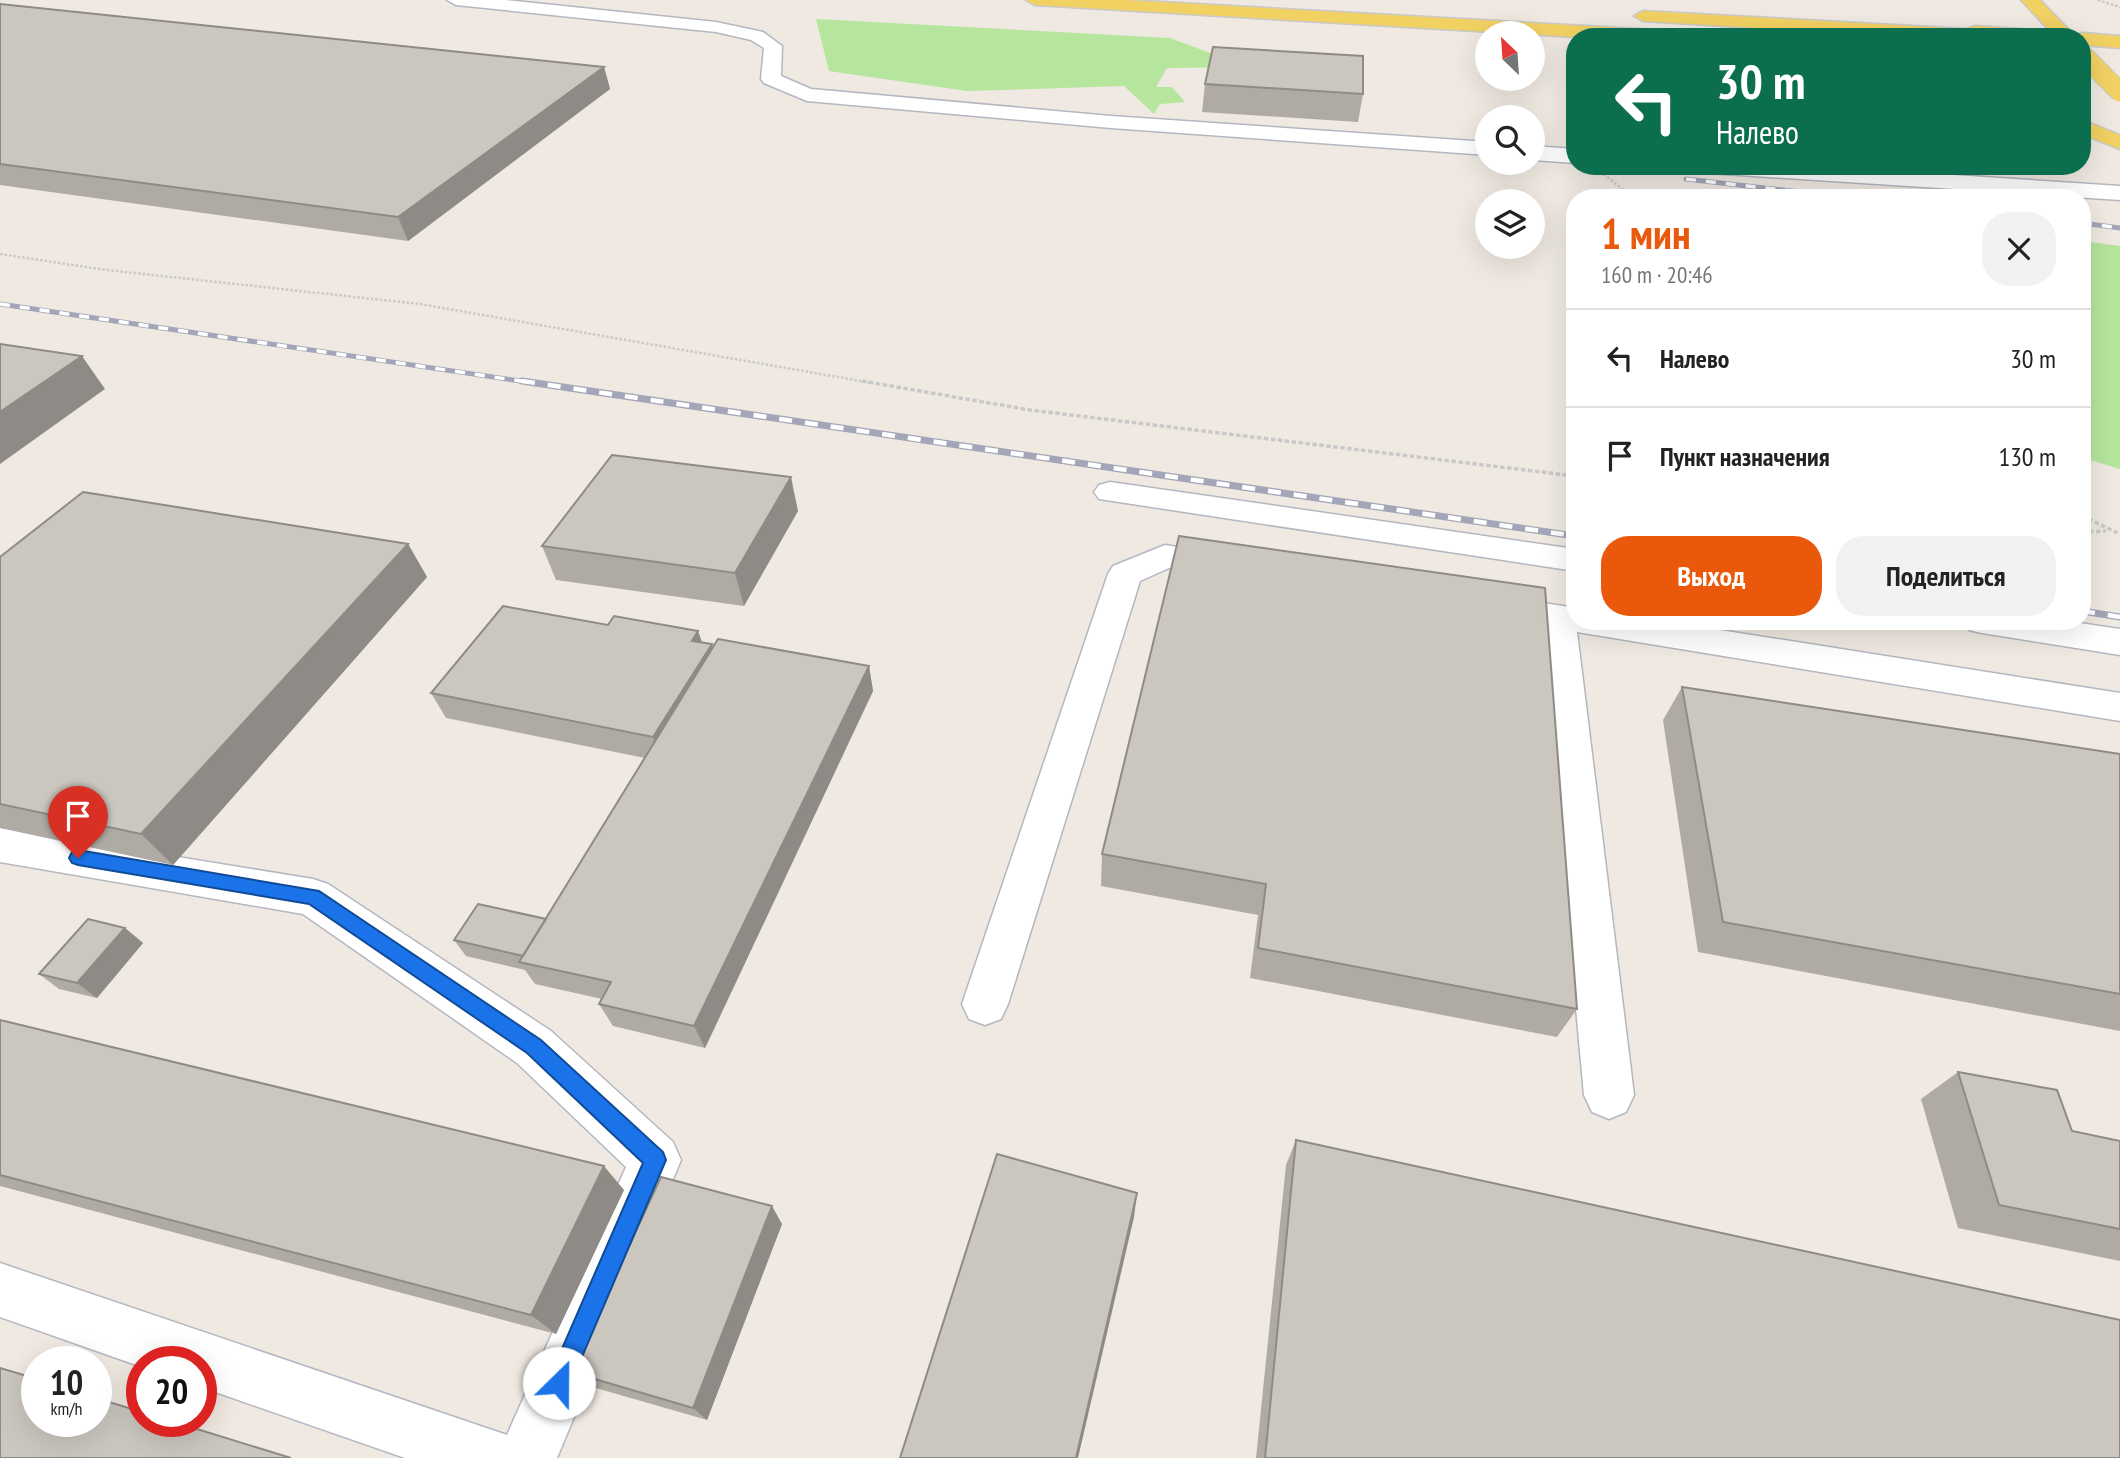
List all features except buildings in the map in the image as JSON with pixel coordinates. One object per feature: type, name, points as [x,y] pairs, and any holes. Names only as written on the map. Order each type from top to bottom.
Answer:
[{"type":"main road","points":[[1035,0],[1566,31]]},
{"type":"main road","points":[[1035,0],[1475,41]]},
{"type":"main road","points":[[2030,0],[2057,28]]},
{"type":"main road","points":[[1787,6],[1892,25],[1933,28]]},
{"type":"main road","points":[[1625,15],[1847,28]]},
{"type":"main road","points":[[2091,41],[2120,43]]},
{"type":"main road","points":[[1545,46],[1566,47]]},
{"type":"main road","points":[[2091,58],[2120,61]]},
{"type":"main road","points":[[2091,65],[2120,92]]},
{"type":"main road","points":[[2091,130],[2120,143]]},
{"type":"lane","points":[[456,0],[716,27],[757,36],[773,46],[771,79],[807,95],[1111,122],[1475,148]]},
{"type":"lane","points":[[1545,154],[1566,155]]},
{"type":"lane","points":[[1846,175],[2059,189]]},
{"type":"lane","points":[[2091,191],[2120,193]]},
{"type":"lane","points":[[1110,492],[1566,559]]},
{"type":"lane","points":[[985,1004],[1125,574],[1165,556],[1260,570]]},
{"type":"lane","points":[[1463,603],[1566,619]]},
{"type":"lane","points":[[1573,630],[1609,1096]]},
{"type":"lane","points":[[1635,630],[2120,707]]},
{"type":"lane","points":[[2041,630],[2120,642]]},
{"type":"lane","points":[[0,845],[313,897],[534,1046],[655,1160],[527,1458]]},
{"type":"lane","points":[[0,1290],[491,1458]]},
{"type":"path","points":[[2092,0],[2120,7]]},
{"type":"path","points":[[1601,175],[1621,189]]},
{"type":"path","points":[[0,254],[106,270],[420,304],[1030,410],[1566,475]]},
{"type":"path","points":[[2091,521],[2120,534]]},
{"type":"path","points":[[2091,531],[2107,530]]},
{"type":"green space","points":[[816,19],[1170,38],[1248,67],[1167,68],[1156,87],[1172,87],[1185,102],[1160,104],[1154,114],[1124,86],[967,91],[829,71]]},
{"type":"green space","points":[[2091,242],[2120,246],[2120,469],[2091,460]]},
{"type":"railway","points":[[1686,179],[1774,189]]},
{"type":"railway","points":[[2091,224],[2120,228]]},
{"type":"railway","points":[[0,304],[534,383]]},
{"type":"railway","points":[[522,381],[1566,535]]},
{"type":"railway","points":[[2091,612],[2120,617]]},
{"type":"route","points":[[78,858],[313,897],[534,1046],[655,1160],[559,1383]]}]
